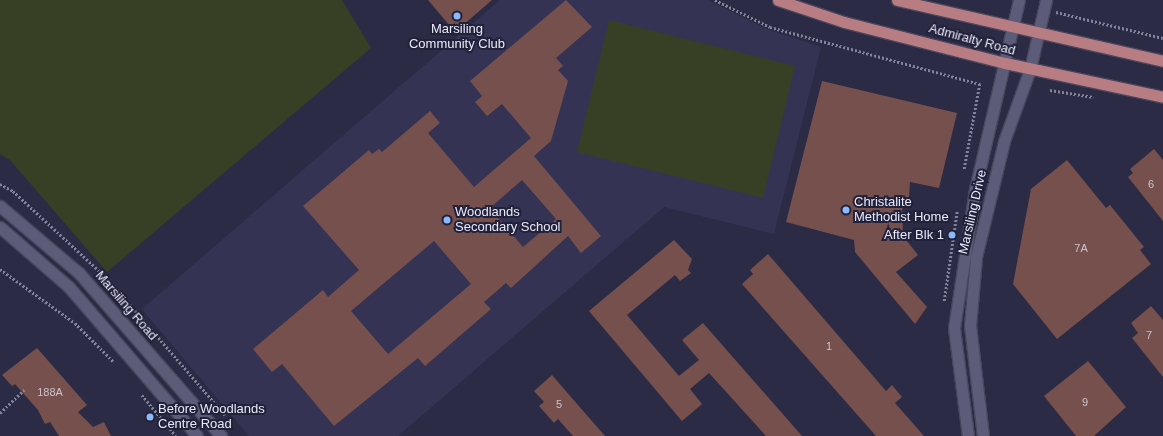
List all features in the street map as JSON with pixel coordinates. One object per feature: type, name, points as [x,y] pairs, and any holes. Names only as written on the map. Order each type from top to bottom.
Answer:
[{"type":"main road","name":"Admiralty Road","points":[[778,0],[844,22],[1005,64],[1163,97]]},
{"type":"main road","name":"Admiralty Road","points":[[897,0],[1163,61]]},
{"type":"street","name":"Marsiling Drive","points":[[968,436],[954,328],[975,189],[1019,0]]},
{"type":"street","name":"Marsiling Drive","points":[[983,436],[970,326],[976,257],[1004,141],[1030,69],[1046,0]]},
{"type":"street","name":"Marsiling Road","points":[[0,206],[79,273],[221,436]]},
{"type":"street","points":[[0,227],[69,287],[197,436]]},
{"type":"path","points":[[715,0],[770,27],[980,84]]},
{"type":"path","points":[[1057,6],[1056,13],[1163,38]]},
{"type":"path","points":[[0,269],[75,323],[119,367]]},
{"type":"path","points":[[0,413],[25,389]]},
{"type":"path","points":[[139,391],[176,436]]},
{"type":"shaded area","name":"Woodlands Secondary School","points":[[500,0],[708,0],[766,29],[821,47],[774,234],[664,207],[398,436],[249,436],[142,309]]},
{"type":"green space","points":[[0,0],[342,0],[371,48],[107,272],[10,160],[0,154]]},
{"type":"green space","points":[[609,20],[795,66],[763,198],[577,152]]},
{"type":"building","name":"Marsiling Community Club","points":[[428,0],[492,0],[455,32]]},
{"type":"building","points":[[566,0],[592,27],[556,58],[563,66],[558,70],[568,81],[551,141],[534,156],[601,236],[581,253],[568,236],[511,288],[506,283],[484,302],[491,309],[425,366],[418,358],[334,426],[282,364],[272,372],[253,349],[323,290],[328,297],[359,270],[303,206],[369,150],[372,154],[379,149],[382,152],[430,111],[440,123],[428,133],[474,187],[531,138],[502,104],[487,116],[475,102],[482,96],[470,81]],"holes":[[[522,180],[556,219],[523,247],[490,208]],[[434,241],[471,284],[388,354],[351,311]]]},
{"type":"building","name":"Christalite Methodist Home","points":[[822,81],[957,113],[939,188],[910,182],[909,197],[902,198],[903,236],[918,255],[896,272],[927,307],[915,324],[855,252],[854,240],[786,222]]},
{"type":"building","points":[[1154,149],[1163,160],[1163,221],[1128,177],[1133,173],[1130,169]]},
{"type":"building","points":[[1067,160],[1106,208],[1110,205],[1144,247],[1140,250],[1151,264],[1057,339],[1013,284],[1031,189]]},
{"type":"building","points":[[674,240],[692,259],[688,270],[691,273],[680,281],[675,275],[627,315],[679,376],[699,360],[682,340],[703,323],[802,436],[766,436],[709,373],[690,389],[702,404],[682,421],[589,311]]},
{"type":"building","points":[[768,254],[886,391],[892,385],[902,397],[895,403],[924,436],[876,436],[742,284],[753,274],[750,270]]},
{"type":"building","points":[[1151,306],[1163,320],[1163,377],[1132,338],[1138,333],[1131,323]]},
{"type":"building","points":[[37,348],[87,405],[78,412],[93,427],[104,422],[111,436],[59,436],[50,422],[45,424],[38,410],[15,384],[12,386],[2,375]]},
{"type":"building","points":[[1088,361],[1126,407],[1094,436],[1076,436],[1044,396]]},
{"type":"building","points":[[552,375],[605,436],[573,436],[558,419],[554,423],[539,406],[544,402],[534,391]]},
{"type":"place","name":"Marsiling Community Club","points":[[457,16]]},
{"type":"place","name":"Christalite Methodist Home","points":[[846,210]]},
{"type":"place","name":"Woodlands Secondary School","points":[[447,220]]},
{"type":"place","name":"After Blk 1","points":[[952,235]]},
{"type":"place","name":"Before Woodlands Centre Road","points":[[150,417]]}]
